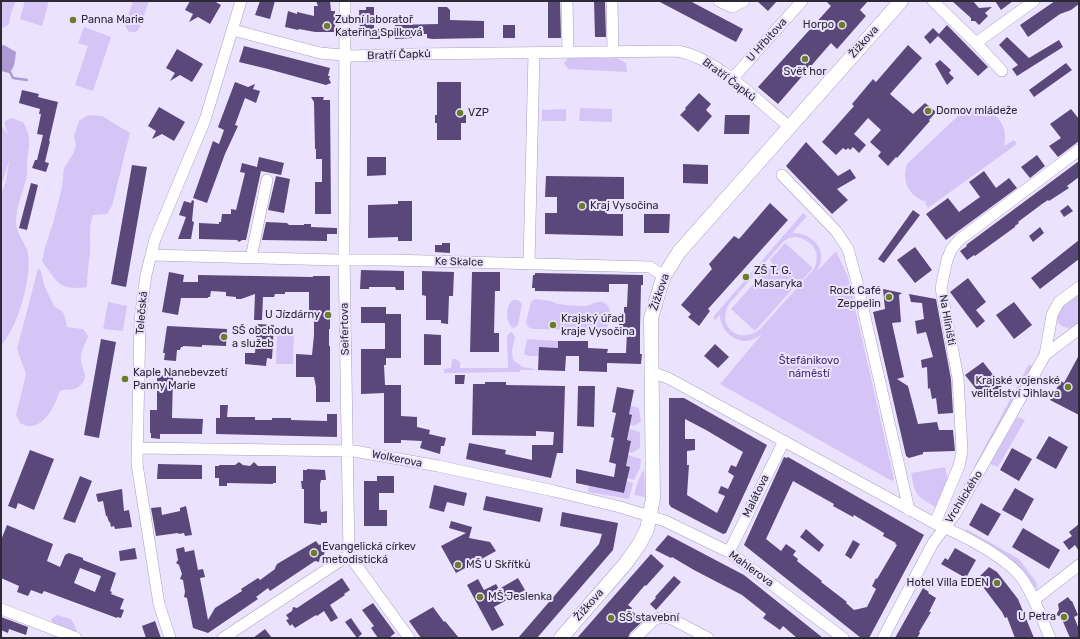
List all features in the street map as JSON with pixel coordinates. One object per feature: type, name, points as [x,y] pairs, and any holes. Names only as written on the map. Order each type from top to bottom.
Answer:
[{"type":"main road","name":"Žižkova","points":[[561,638],[634,552],[647,529],[653,499],[651,318],[664,276],[679,252],[901,1]]},
{"type":"street","name":"Telečská","points":[[170,638],[158,604],[137,464],[140,321],[146,275],[155,239],[204,120],[241,1]]},
{"type":"street","name":"Seifertova","points":[[344,1],[344,260],[346,451],[349,554]]},
{"type":"street","points":[[567,1],[568,52]]},
{"type":"street","points":[[612,1],[613,52]]},
{"type":"street","points":[[720,1],[732,7],[744,1]]},
{"type":"street","name":"U Hřbitova","points":[[732,79],[802,1]]},
{"type":"street","points":[[933,1],[1002,71]]},
{"type":"street","points":[[976,43],[1034,1]]},
{"type":"street","name":"Bratří Čapků","points":[[233,30],[320,53],[344,56],[678,51],[695,56],[718,69],[790,127]]},
{"type":"street","points":[[529,264],[534,53]]},
{"type":"street","name":"Na Hliništi","points":[[940,526],[960,466],[962,451],[958,378],[941,288],[947,260],[951,250],[959,240],[1079,150]]},
{"type":"street","points":[[782,175],[836,231],[848,249],[857,282],[909,510]]},
{"type":"street","points":[[251,258],[267,180]]},
{"type":"street","name":"Ke Skalce","points":[[151,255],[650,267],[664,276]]},
{"type":"street","name":"Vrchlického","points":[[882,638],[933,543],[940,526],[955,514],[1045,355],[1052,315],[1055,309],[1059,302],[1079,287]]},
{"type":"street","name":"Vrchlického","points":[[1045,355],[1079,329]]},
{"type":"street","points":[[652,372],[668,378],[1005,562],[1020,577],[1034,600],[1050,638]]},
{"type":"street","name":"Malátova","points":[[729,552],[784,441]]},
{"type":"street","name":"Wolkerova","points":[[137,448],[354,451],[546,489],[650,516]]},
{"type":"street","name":"Mahlerova","points":[[650,516],[665,521],[737,557],[837,636]]},
{"type":"street","points":[[225,637],[349,554],[409,638]]},
{"type":"street","points":[[1034,600],[1079,565]]},
{"type":"street","points":[[1,609],[76,638]]},
{"type":"street","points":[[635,638],[655,619],[664,617],[672,619],[708,638]]},
{"type":"green space","points":[[1,1],[16,1],[9,23],[1,28]]},
{"type":"green space","points":[[25,1],[49,1],[42,26],[20,19]]},
{"type":"green space","points":[[133,1],[149,1],[140,27],[136,32],[129,32],[125,26]]},
{"type":"green space","points":[[84,27],[111,37],[93,91],[75,85],[88,46],[78,43]]},
{"type":"green space","points":[[568,58],[617,58],[626,63],[627,72],[568,69],[564,63]]},
{"type":"green space","points":[[580,108],[612,109],[612,122],[579,121]]},
{"type":"green space","points":[[977,108],[990,112],[1000,121],[1005,132],[1004,146],[1014,140],[1017,144],[928,208],[925,203],[927,202],[915,196],[908,188],[905,176],[907,164],[962,112]]},
{"type":"green space","points":[[566,109],[566,121],[542,121],[542,110]]},
{"type":"green space","points":[[88,115],[102,116],[130,133],[112,206],[107,214],[93,215],[91,220],[87,287],[70,288],[55,280],[42,261],[62,187],[64,168],[73,154],[76,145],[74,136],[79,121]]},
{"type":"green space","points":[[11,118],[23,122],[29,137],[27,175],[16,216],[16,226],[27,249],[29,263],[26,288],[18,315],[13,327],[1,345],[1,195],[6,181],[9,161],[1,187],[1,125],[8,135],[4,122]]},
{"type":"green space","name":"Štefánikovo náměstí","points":[[803,213],[807,216],[792,233],[805,235],[816,242],[821,254],[821,260],[816,273],[836,251],[848,277],[894,479],[892,481],[720,384],[762,334],[749,341],[742,341],[728,334],[722,325],[720,315],[714,321],[714,316]],"holes":[[[789,238],[801,238],[806,240],[814,247],[817,257],[814,269],[760,329],[752,334],[744,335],[732,331],[725,320],[729,304],[784,241]]]},
{"type":"green space","points":[[785,243],[813,268],[755,331],[731,309],[772,263],[770,260]]},
{"type":"green space","points":[[38,268],[41,271],[44,285],[54,306],[63,312],[67,327],[83,329],[88,336],[81,354],[81,362],[85,373],[82,384],[77,388],[59,392],[55,403],[45,419],[40,423],[29,426],[20,423],[16,415],[26,374],[17,349]]},
{"type":"green space","points":[[1079,291],[1079,324],[1074,327],[1065,327],[1058,322],[1057,313],[1061,305]]},
{"type":"green space","points":[[535,299],[551,301],[558,304],[578,306],[587,306],[597,302],[605,303],[610,311],[610,318],[607,328],[601,330],[533,329],[528,327],[526,322],[531,302]]},
{"type":"green space","points":[[513,300],[518,300],[522,304],[518,325],[514,328],[509,323],[507,314],[510,302]]},
{"type":"green space","points":[[108,302],[127,306],[123,331],[103,329]]},
{"type":"green space","points":[[277,330],[294,330],[293,364],[276,364]]},
{"type":"green space","points":[[512,332],[515,337],[512,351],[513,360],[523,367],[534,370],[520,370],[520,372],[444,373],[444,369],[451,368],[452,359],[456,359],[460,362],[460,368],[508,368],[507,337],[508,334]]},
{"type":"green space","points":[[527,339],[558,341],[558,348],[539,347],[539,356],[529,356],[524,354]]},
{"type":"green space","points":[[1029,364],[1034,367],[976,468],[974,467]]},
{"type":"green space","points":[[630,405],[639,408],[641,422],[634,426],[630,425],[632,416],[629,414]]},
{"type":"green space","points":[[1018,417],[1025,420],[998,467],[990,464],[1016,419]]},
{"type":"green space","points":[[630,429],[640,432],[640,448],[632,453],[629,452],[631,441],[627,440]]},
{"type":"green space","points":[[628,455],[641,459],[640,468],[634,480],[627,478],[626,466]]},
{"type":"green space","points":[[945,467],[948,480],[937,508],[920,498],[914,487],[911,473]]},
{"type":"green space","points":[[644,469],[645,497],[634,495],[638,481]]},
{"type":"green space","points":[[627,481],[633,483],[629,499],[588,492],[589,485],[624,493]]},
{"type":"green space","points":[[966,529],[1019,559],[1036,582],[1038,589],[1035,588],[1015,563],[998,550],[966,531]]},
{"type":"green space","points":[[57,615],[71,619],[77,632],[72,632],[53,625],[51,619]]},
{"type":"shaded area","points":[[4,45],[16,52],[14,66],[9,73],[1,71],[1,46]]},
{"type":"building","points":[[190,1],[214,1],[221,5],[210,24],[198,17],[189,22],[193,14],[185,10]]},
{"type":"building","points":[[260,1],[275,1],[270,19],[255,15]]},
{"type":"building","points":[[316,1],[330,1],[331,11],[335,11],[335,32],[315,32],[285,27],[288,11],[297,14],[297,12],[314,16],[314,6],[318,6]]},
{"type":"building","points":[[548,1],[560,1],[561,38],[548,38]]},
{"type":"building","points":[[594,1],[605,1],[606,37],[595,37]]},
{"type":"building","points":[[658,1],[690,1],[743,29],[736,42]]},
{"type":"building","points":[[757,1],[777,1],[768,11]]},
{"type":"building","points":[[826,1],[868,1],[860,10],[866,16],[837,49],[831,43],[778,104],[758,87],[831,6]]},
{"type":"building","points":[[952,1],[973,1],[979,8],[992,7],[985,13],[988,16],[979,25],[975,21],[971,21],[971,18]]},
{"type":"building","points":[[995,1],[1013,1],[1001,10]]},
{"type":"building","points":[[1055,1],[1079,1],[1079,4],[1071,10],[1060,14],[1028,37],[1020,25]]},
{"type":"building","points":[[366,7],[374,7],[374,29],[380,29],[380,39],[370,39],[370,36],[360,34],[359,10],[366,10]]},
{"type":"building","points":[[438,7],[447,7],[450,10],[450,20],[484,21],[484,38],[432,39],[427,38],[427,34],[412,34],[412,38],[395,39],[395,25],[438,24]]},
{"type":"building","points":[[503,25],[515,25],[515,38],[503,38]]},
{"type":"building","points":[[947,25],[988,67],[978,76],[938,36],[930,44],[924,37],[933,28],[939,34]]},
{"type":"building","points":[[1007,37],[1029,58],[1059,40],[1063,47],[1017,76],[1012,69],[1018,65],[999,45]]},
{"type":"building","points":[[908,45],[922,58],[890,94],[913,114],[925,103],[936,112],[929,120],[930,121],[888,166],[878,156],[881,152],[870,142],[881,130],[868,118],[854,134],[866,145],[859,153],[853,147],[850,150],[848,148],[846,150],[843,148],[836,155],[822,142],[854,106],[852,104],[873,79],[876,82]]},
{"type":"building","points":[[244,46],[330,68],[328,76],[330,76],[329,79],[331,83],[326,85],[239,62]]},
{"type":"building","points":[[177,49],[203,64],[192,82],[180,75],[170,81],[175,73],[166,68]]},
{"type":"building","points":[[940,60],[951,70],[949,73],[954,78],[947,85],[935,64]]},
{"type":"building","points":[[1066,63],[1072,70],[1034,97],[1029,90]]},
{"type":"building","points":[[235,82],[248,87],[255,84],[253,89],[260,91],[256,103],[245,98],[235,125],[238,126],[225,154],[207,203],[193,198],[213,141],[219,144],[224,130],[218,127]]},
{"type":"building","points":[[437,82],[461,82],[461,115],[466,115],[466,123],[461,123],[461,140],[437,140],[437,123],[435,123],[435,115],[437,115]]},
{"type":"building","points":[[22,90],[39,94],[38,97],[58,102],[45,162],[49,163],[46,172],[32,168],[35,160],[37,160],[43,135],[37,134],[41,114],[39,114],[40,109],[19,103]]},
{"type":"building","points":[[699,93],[711,104],[706,110],[712,116],[698,132],[680,115]]},
{"type":"building","points":[[311,97],[324,97],[323,100],[330,100],[331,214],[315,214],[315,182],[322,182],[322,159],[316,159],[314,102]]},
{"type":"building","points":[[159,107],[185,122],[174,141],[162,134],[152,139],[156,131],[148,126]]},
{"type":"building","points":[[1071,109],[1079,119],[1079,141],[1058,157],[1049,146],[1061,138],[1050,124]]},
{"type":"building","points":[[725,115],[750,115],[749,134],[724,134]]},
{"type":"building","points":[[806,142],[838,176],[850,169],[856,178],[837,189],[848,200],[832,214],[786,166]]},
{"type":"building","points":[[1037,155],[1045,166],[1030,178],[1021,167]]},
{"type":"building","points":[[259,157],[284,163],[281,175],[261,171],[246,240],[239,242],[237,240],[199,239],[199,223],[219,224],[219,222],[221,222],[222,214],[231,214],[231,209],[236,210],[245,173],[240,172],[242,163],[257,167]]},
{"type":"building","points":[[367,157],[386,157],[386,175],[367,176]]},
{"type":"building","points":[[1079,161],[1079,177],[1067,186],[1069,188],[1042,204],[1018,222],[1019,223],[1015,227],[975,256],[974,255],[967,260],[960,251],[967,246],[966,245]]},
{"type":"building","points":[[683,164],[708,165],[708,184],[683,183]]},
{"type":"building","points":[[132,165],[147,167],[126,287],[111,284]]},
{"type":"building","points":[[984,171],[996,188],[1009,178],[1017,188],[946,240],[926,214],[948,198],[959,212],[980,197],[969,182]]},
{"type":"building","points":[[276,176],[290,179],[284,213],[268,210]]},
{"type":"building","name":"Kraj Vysočina","points":[[546,176],[624,177],[624,199],[607,199],[607,214],[623,214],[623,236],[545,234],[545,213],[557,213],[557,197],[545,197]]},
{"type":"building","points":[[31,183],[38,185],[27,230],[19,228]]},
{"type":"building","points":[[192,200],[194,201],[192,221],[194,222],[191,239],[178,239],[186,217],[179,215],[184,201],[191,203]]},
{"type":"building","points":[[398,201],[412,201],[412,241],[398,241],[398,237],[368,238],[368,205],[398,204]]},
{"type":"building","points":[[770,203],[788,220],[708,309],[710,311],[699,326],[688,317],[691,314],[681,305],[712,269],[709,264],[734,236],[739,239]]},
{"type":"building","points":[[1068,205],[1073,211],[1064,217],[1060,211]]},
{"type":"building","points":[[913,210],[920,215],[884,263],[878,259]]},
{"type":"building","points":[[644,214],[670,214],[669,233],[644,233]]},
{"type":"building","points":[[266,222],[287,223],[289,225],[311,224],[311,227],[337,228],[337,234],[327,234],[327,241],[262,240]]},
{"type":"building","points":[[1040,227],[1044,233],[1033,242],[1029,236]]},
{"type":"building","points":[[1079,240],[1079,259],[1040,289],[1031,278]]},
{"type":"building","points":[[442,243],[450,243],[450,253],[435,252],[435,245],[442,245]]},
{"type":"building","points":[[915,247],[932,270],[915,283],[897,260]]},
{"type":"building","points":[[361,270],[404,271],[404,290],[396,290],[395,287],[369,287],[369,289],[360,289]]},
{"type":"building","points":[[422,271],[454,272],[453,296],[449,296],[448,324],[441,323],[441,320],[426,320],[426,296],[422,295]]},
{"type":"building","points":[[169,272],[184,275],[183,282],[198,282],[198,275],[330,276],[330,402],[316,402],[314,377],[296,377],[296,354],[312,355],[314,316],[309,316],[309,292],[285,292],[285,294],[275,294],[274,297],[263,297],[262,320],[254,320],[255,294],[241,299],[236,299],[236,297],[226,296],[226,292],[211,291],[210,297],[208,298],[181,298],[178,315],[162,312]]},
{"type":"building","points":[[472,272],[500,272],[500,291],[495,291],[494,333],[499,333],[499,352],[470,352]]},
{"type":"building","points":[[535,273],[643,275],[643,285],[641,285],[640,328],[640,354],[642,354],[641,364],[607,363],[607,372],[579,371],[579,356],[566,356],[565,371],[538,370],[539,347],[558,348],[558,341],[588,341],[588,348],[608,349],[607,353],[626,353],[627,331],[623,330],[623,325],[619,325],[620,313],[624,313],[624,307],[627,307],[628,284],[609,284],[609,292],[535,291],[535,288],[532,288],[533,275],[535,275]]},
{"type":"building","points":[[968,278],[986,302],[976,310],[985,321],[977,328],[950,292]]},
{"type":"building","points":[[883,289],[902,293],[899,295],[901,322],[892,323],[904,377],[897,379],[908,386],[918,424],[937,422],[939,430],[953,430],[955,451],[923,452],[923,454],[909,458],[906,456],[873,312],[885,309]]},
{"type":"building","points":[[909,294],[936,299],[951,379],[953,413],[938,414],[936,398],[932,399],[930,388],[928,389],[927,367],[922,368],[921,360],[933,357],[926,332],[917,334],[915,321],[924,319],[922,303],[911,302]]},
{"type":"building","points":[[1014,302],[1032,325],[1014,339],[996,315]]},
{"type":"building","points":[[361,307],[386,307],[386,314],[401,314],[401,358],[386,358],[386,365],[384,365],[385,385],[401,385],[401,416],[417,417],[417,427],[430,430],[429,434],[446,438],[444,446],[441,446],[440,454],[420,448],[422,441],[401,440],[401,443],[384,443],[384,393],[361,394],[361,349],[385,349],[385,323],[361,323]]},
{"type":"building","points":[[257,324],[274,325],[272,359],[267,358],[266,366],[245,364],[245,353],[255,353]]},
{"type":"building","points":[[167,326],[227,329],[226,346],[183,346],[180,350],[177,350],[176,361],[164,360],[165,353],[163,353]]},
{"type":"building","points":[[424,334],[441,335],[441,365],[424,365]]},
{"type":"building","points":[[101,339],[116,342],[99,438],[84,435]]},
{"type":"building","points":[[715,344],[729,357],[718,368],[704,356]]},
{"type":"building","name":"Krajské vojenské velitelství Jihlava","points":[[1079,355],[1079,415],[1050,400],[1061,381],[1064,383]]},
{"type":"building","points":[[983,362],[1002,386],[984,399],[965,375]]},
{"type":"building","points":[[157,375],[173,376],[172,418],[203,419],[202,434],[160,434],[160,439],[151,438],[150,410],[157,410]]},
{"type":"building","points":[[455,375],[465,375],[464,384],[455,384]]},
{"type":"building","points":[[485,382],[506,382],[506,385],[565,386],[563,453],[557,453],[551,478],[466,459],[469,443],[506,450],[505,454],[532,460],[532,445],[553,445],[554,432],[536,431],[536,436],[472,435],[473,384],[485,384]]},
{"type":"building","points":[[578,386],[595,386],[594,427],[577,426]]},
{"type":"building","points":[[617,387],[634,390],[629,414],[632,415],[627,440],[631,441],[626,466],[630,467],[624,493],[576,483],[576,469],[614,477],[616,464],[609,462],[614,438],[611,437],[616,413],[612,412]]},
{"type":"building","points":[[669,398],[684,398],[767,445],[726,533],[723,534],[671,507],[669,504]],"holes":[[[685,419],[743,452],[736,467],[731,465],[728,472],[734,476],[728,489],[721,486],[718,493],[725,496],[717,513],[687,495],[689,465],[687,465],[687,451],[695,450],[695,439],[685,439]]]},
{"type":"building","points":[[220,405],[228,405],[227,417],[255,417],[255,420],[291,418],[291,420],[327,421],[327,414],[337,414],[337,437],[216,434],[216,418],[220,418]]},
{"type":"building","points":[[1049,436],[1068,447],[1056,469],[1036,458]]},
{"type":"building","points":[[1012,448],[1032,459],[1019,481],[1000,470]]},
{"type":"building","points":[[30,450],[54,459],[34,510],[18,503],[16,509],[8,506]]},
{"type":"building","points":[[784,457],[788,457],[924,535],[869,638],[861,638],[744,545]],"holes":[[[793,481],[834,504],[833,506],[853,517],[854,515],[884,533],[883,536],[897,545],[872,586],[876,589],[867,607],[854,610],[846,603],[847,602],[797,561],[798,559],[793,555],[796,551],[786,544],[781,551],[766,539]]]},
{"type":"building","points":[[239,462],[243,465],[250,466],[254,462],[258,466],[276,466],[276,483],[227,483],[227,486],[219,486],[219,478],[215,478],[215,466],[235,465]]},
{"type":"building","points":[[158,464],[202,465],[202,479],[157,479]]},
{"type":"building","points":[[303,470],[325,470],[326,480],[321,480],[320,484],[320,508],[321,512],[327,511],[327,523],[321,523],[321,525],[304,523],[304,489],[302,489],[301,481],[303,481]]},
{"type":"building","points":[[80,476],[92,481],[75,523],[63,519]]},
{"type":"building","points":[[377,476],[394,476],[394,493],[379,493],[379,510],[387,510],[387,526],[364,526],[364,481],[377,481]]},
{"type":"building","points":[[434,485],[467,493],[464,506],[447,502],[444,512],[429,508]]},
{"type":"building","points":[[1015,488],[1034,499],[1022,521],[1002,510]]},
{"type":"building","points":[[122,489],[124,511],[129,510],[132,527],[115,529],[114,526],[111,527],[106,516],[103,501],[98,502],[96,494]]},
{"type":"building","points":[[486,496],[543,508],[540,522],[483,510]]},
{"type":"building","points":[[981,503],[1001,514],[988,536],[969,525]]},
{"type":"building","points":[[186,506],[192,535],[185,536],[184,533],[178,533],[156,536],[151,508],[161,507],[162,515],[180,511],[180,508]]},
{"type":"building","points":[[562,512],[618,523],[613,550],[537,638],[518,638],[599,544],[602,534],[560,526]]},
{"type":"building","points":[[451,521],[472,527],[469,538],[490,542],[496,551],[456,573],[441,546],[466,533],[449,528]]},
{"type":"building","points":[[1079,524],[1079,551],[1075,545],[1069,550],[1063,542],[1072,536],[1069,532]]},
{"type":"building","points":[[7,525],[53,544],[47,561],[60,567],[65,555],[69,553],[116,573],[110,591],[112,592],[111,594],[124,599],[120,609],[124,610],[121,618],[117,618],[44,591],[42,594],[31,590],[28,596],[17,592],[19,586],[1,578],[1,540]],"holes":[[[80,568],[101,576],[95,592],[74,583]]]},
{"type":"building","points":[[1023,528],[1060,550],[1049,569],[1012,547]]},
{"type":"building","points":[[806,529],[824,545],[819,552],[800,537]]},
{"type":"building","points":[[668,535],[744,575],[823,638],[797,638],[783,626],[780,630],[763,618],[766,614],[742,595],[672,557],[671,558],[655,550]]},
{"type":"building","points":[[853,540],[860,544],[851,559],[845,555]]},
{"type":"building","points":[[316,541],[319,545],[322,544],[325,548],[324,555],[320,557],[319,562],[315,561],[270,591],[268,588],[256,597],[258,599],[208,633],[193,628],[187,598],[184,597],[185,592],[183,580],[180,579],[182,574],[179,565],[176,563],[178,560],[176,549],[184,547],[185,552],[194,550],[198,570],[203,569],[205,577],[200,578],[208,620],[215,608],[242,591],[241,589],[258,578],[260,580],[275,569],[277,564]]},
{"type":"building","points":[[135,548],[137,559],[120,561],[119,551]]},
{"type":"building","points":[[955,548],[976,560],[967,576],[965,575],[964,577],[941,564],[945,558],[948,560]]},
{"type":"building","points":[[651,554],[664,566],[628,605],[632,608],[631,610],[643,621],[630,633],[628,638],[577,638]]},
{"type":"building","points":[[989,567],[997,572],[1018,599],[1034,638],[1015,638],[1007,617],[1005,618],[977,579]]},
{"type":"building","points":[[674,576],[681,582],[656,610],[650,604]]},
{"type":"building","points":[[342,578],[350,590],[330,605],[338,618],[331,622],[324,611],[295,628],[292,624],[290,626],[286,620],[289,619],[286,615],[292,611],[293,607],[297,608]]},
{"type":"building","points":[[518,578],[525,590],[494,607],[504,625],[492,631],[467,585],[478,579],[484,590],[496,584],[499,589]]},
{"type":"building","points":[[923,588],[936,598],[929,612],[931,612],[919,632],[920,633],[917,638],[895,638]]},
{"type":"building","points":[[1068,597],[1072,601],[1078,615],[1074,617],[1079,629],[1079,638],[1070,638],[1061,617],[1056,615],[1059,610],[1058,604]]},
{"type":"building","points":[[373,603],[395,633],[389,638],[378,638],[371,628],[374,626],[362,610]]},
{"type":"building","points":[[433,607],[444,622],[445,621],[459,638],[421,638],[409,621]]},
{"type":"building","points":[[1,617],[28,627],[26,635],[9,629],[8,633],[1,630]]},
{"type":"building","points":[[351,618],[362,634],[357,638],[345,622]]},
{"type":"building","points":[[155,621],[161,638],[146,638],[142,626]]},
{"type":"building","points":[[265,629],[272,638],[253,638]]},
{"type":"waterway","points":[[10,72],[13,78],[27,80]]},
{"type":"place","name":"Panna Marie","points":[[73,20]]},
{"type":"place","name":"Horpo","points":[[842,25]]},
{"type":"place","name":"Zubní laboratoř Kateřina Spilková","points":[[327,26]]},
{"type":"place","name":"Svět hor","points":[[805,59]]},
{"type":"place","name":"Domov mládeže","points":[[928,111]]},
{"type":"place","name":"VZP","points":[[460,113]]},
{"type":"place","name":"Kraj Vysočina","points":[[582,206]]},
{"type":"place","name":"ZŠ T. G. Masaryka","points":[[746,277]]},
{"type":"place","name":"Rock Café Zeppelin","points":[[889,297]]},
{"type":"place","name":"U Jízdárny","points":[[328,315]]},
{"type":"place","name":"Krajský úřad kraje Vysočina","points":[[553,325]]},
{"type":"place","name":"SŠ obchodu a služeb","points":[[224,337]]},
{"type":"place","name":"Kaple Nanebevzetí Panny Marie","points":[[125,379]]},
{"type":"place","name":"Krajské vojenské velitelství Jihlava","points":[[1068,387]]},
{"type":"place","name":"Evangelická církev metodistická","points":[[314,553]]},
{"type":"place","name":"MŠ U Skřítků","points":[[458,565]]},
{"type":"place","name":"Hotel Villa EDEN","points":[[997,583]]},
{"type":"place","name":"MŠ Jeslenka","points":[[480,597]]},
{"type":"place","name":"U Petra","points":[[1064,617]]},
{"type":"place","name":"SŠ stavební","points":[[611,618]]}]
